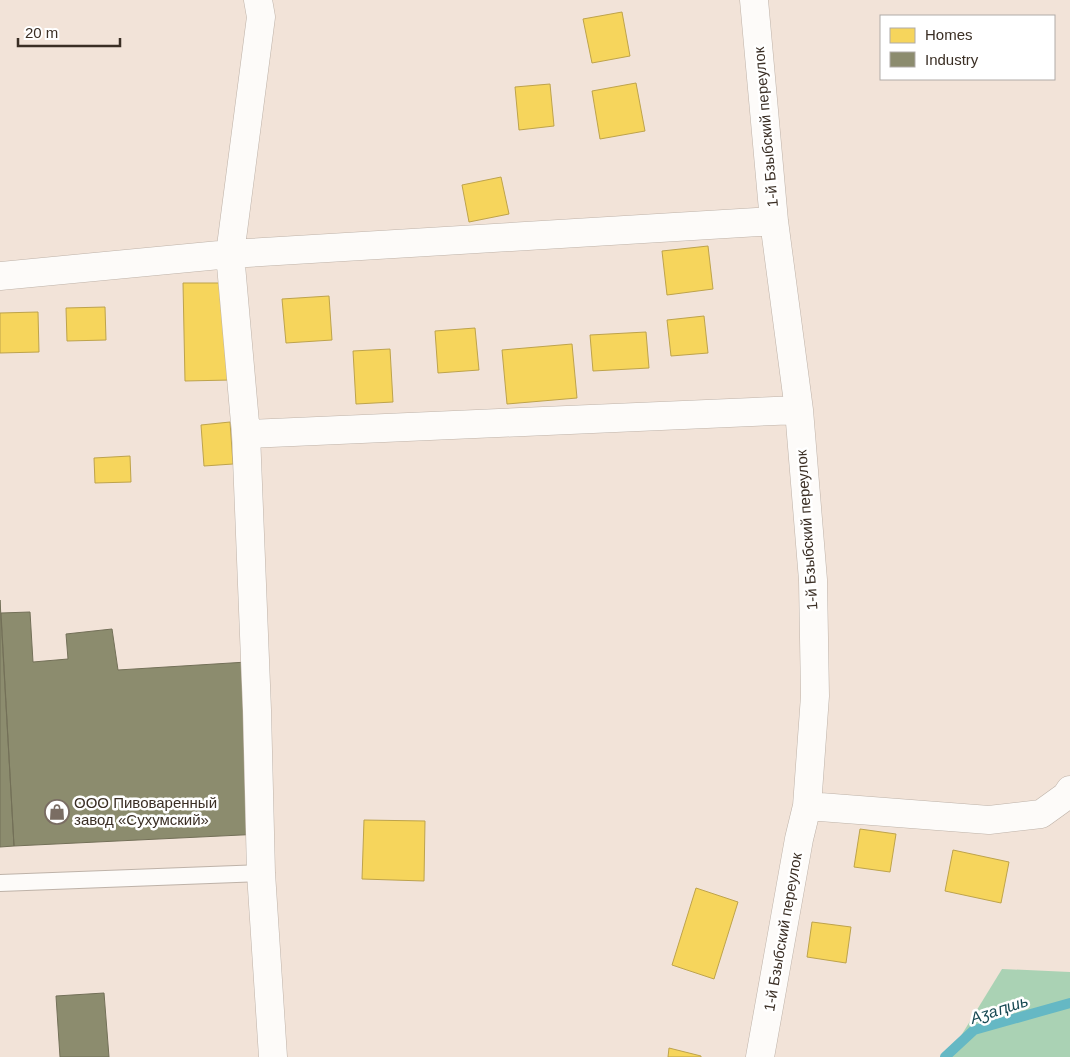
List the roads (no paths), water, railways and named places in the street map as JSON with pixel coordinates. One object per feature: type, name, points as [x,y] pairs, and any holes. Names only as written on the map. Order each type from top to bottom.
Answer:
[{"type":"street","points":[[258,0],[261,17],[230,254],[246,434],[257,710],[261,873],[273,1057]]},
{"type":"street","name":"1-й Бзыбский переулок","points":[[754,0],[774,221],[799,410],[813,580],[815,696],[808,806],[799,839],[760,1057]]},
{"type":"street","points":[[0,276],[230,254],[774,221]]},
{"type":"street","points":[[246,434],[799,410]]},
{"type":"street","points":[[808,806],[989,820],[1041,814],[1066,796],[1070,790]]},
{"type":"lane","points":[[0,883],[261,873]]},
{"type":"waterway","name":"Аӡаԥшь","points":[[945,1057],[974,1030],[1070,1003]]},
{"type":"place","name":"ООО Пивоваренный завод «Сухумский»","points":[[57,812]]}]
